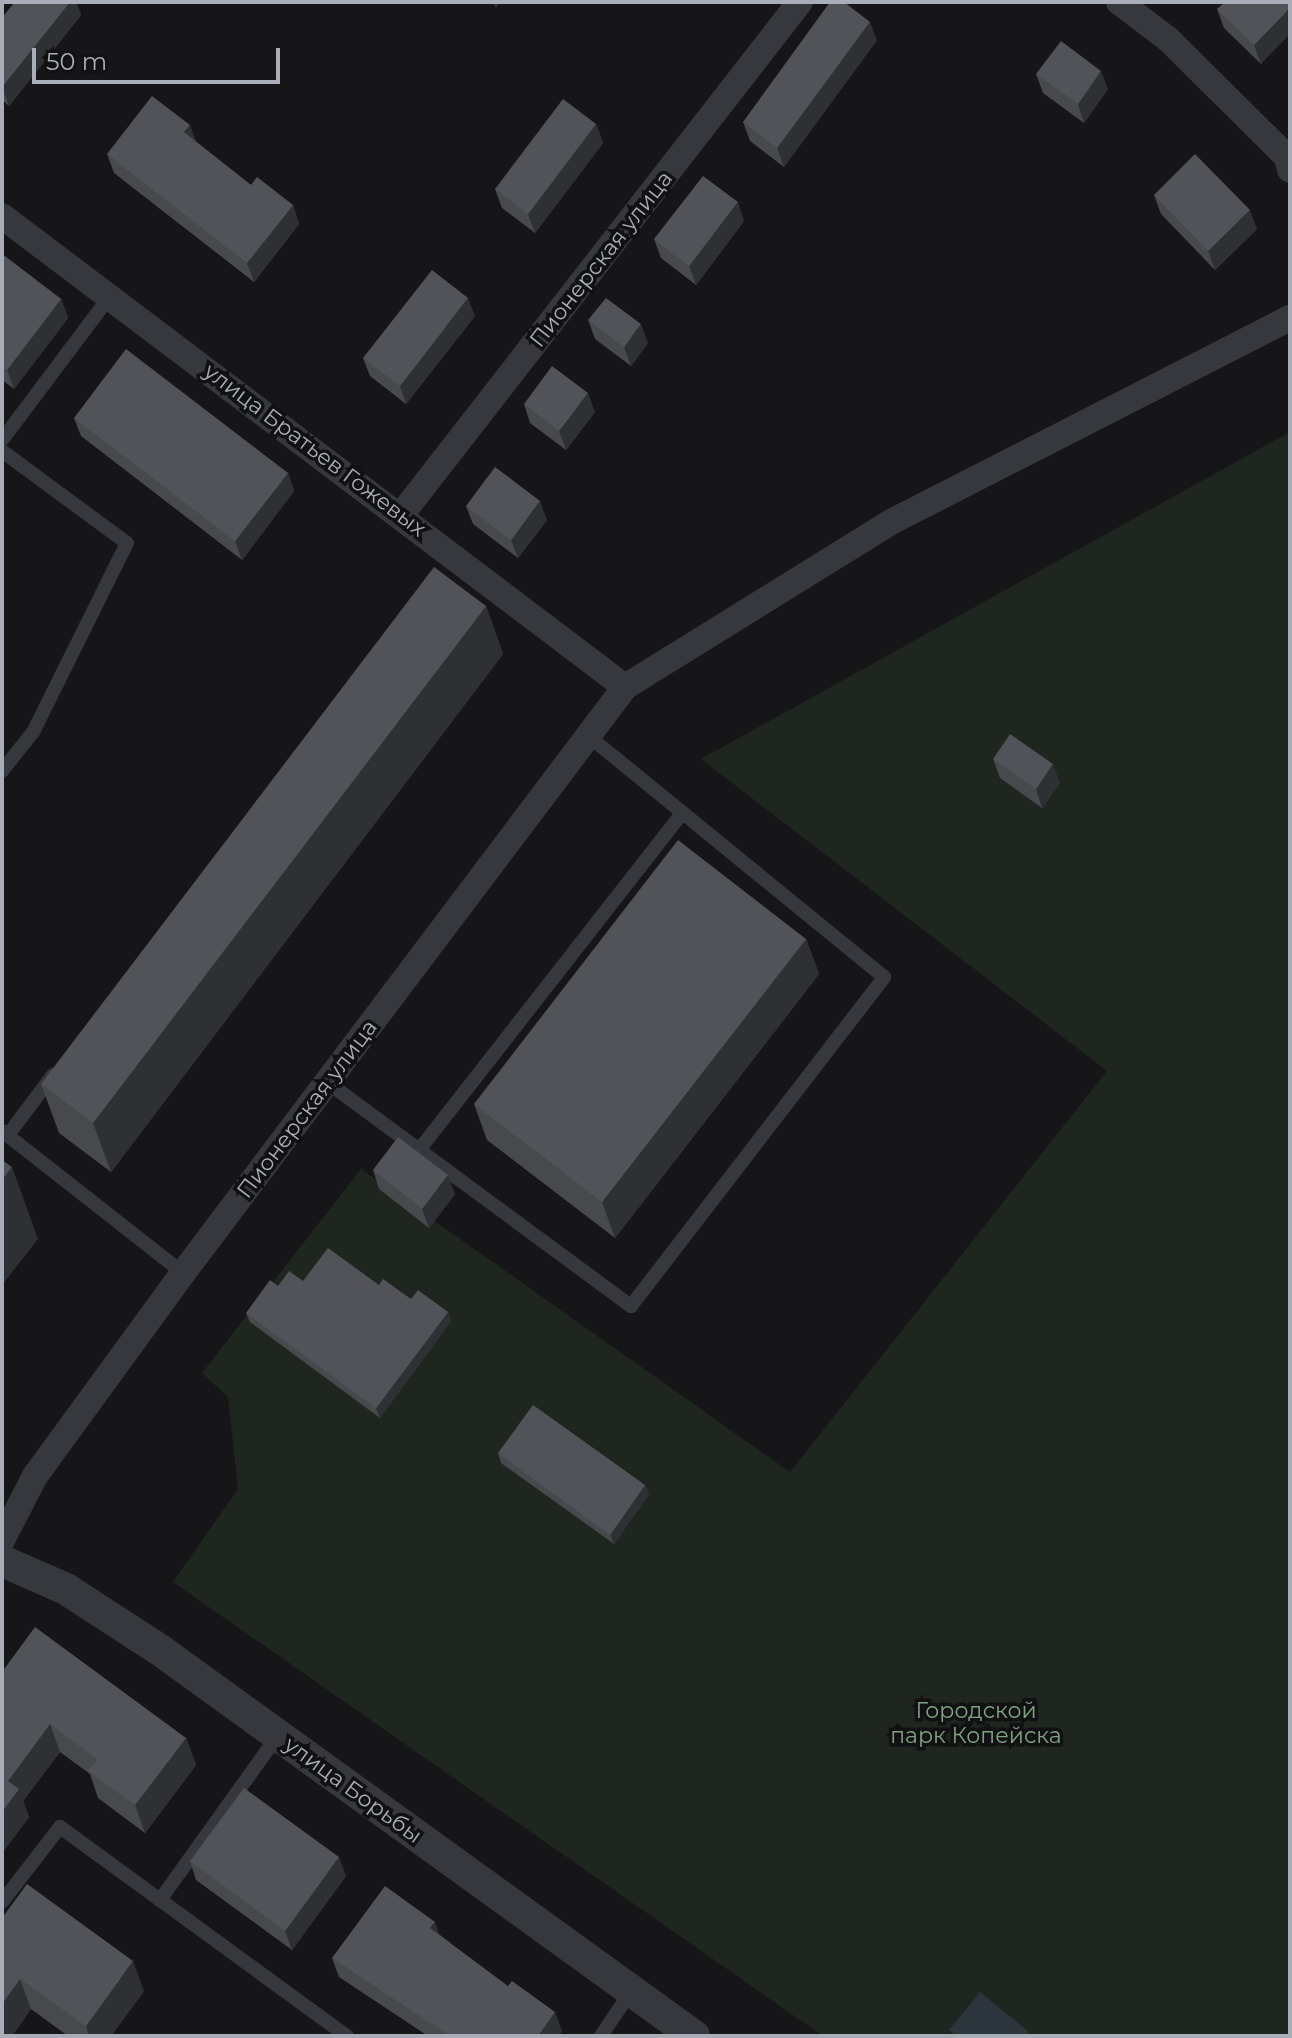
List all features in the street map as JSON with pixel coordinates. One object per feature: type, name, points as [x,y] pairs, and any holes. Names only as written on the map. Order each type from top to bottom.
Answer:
[{"type":"street","name":"Пионерская улица","points":[[401,515],[800,2]]},
{"type":"street","points":[[1119,2],[1179,49],[1287,157],[1290,170]]},
{"type":"street","name":"улица Братьев Гожевых","points":[[2,216],[401,515],[444,557],[625,687]]},
{"type":"street","points":[[625,687],[891,522],[1290,318]]},
{"type":"street","name":"Пионерская улица","points":[[2,1540],[35,1476],[183,1273],[625,687]]},
{"type":"street","name":"улица Борьбы","points":[[2,1561],[66,1589],[278,1735],[694,2036]]},
{"type":"lane","points":[[2,440],[111,295]]},
{"type":"lane","points":[[2,451],[127,543],[33,732],[2,771]]},
{"type":"lane","points":[[327,1082],[631,1306],[884,977],[588,736]]},
{"type":"lane","points":[[419,1150],[682,813]]},
{"type":"lane","points":[[65,1059],[5,1133],[183,1273]]},
{"type":"lane","points":[[160,1900],[278,1735]]},
{"type":"lane","points":[[2,1902],[60,1827],[347,2036]]},
{"type":"lane","points":[[601,2036],[631,1991]]},
{"type":"green space","name":"Городской парк Копейска","points":[[1290,432],[1290,2036],[823,2036],[173,1582],[238,1489],[228,1397],[202,1373],[361,1169],[790,1472],[1107,1071],[701,759]]},
{"type":"shaded area","points":[[980,1992],[1029,2032],[1025,2036],[956,2036],[949,2030]]},
{"type":"building","points":[[15,2],[70,2],[2,87],[2,18]]},
{"type":"building","points":[[830,2],[844,2],[870,22],[777,148],[743,122]]},
{"type":"building","points":[[1225,2],[1290,2],[1290,8],[1254,45],[1217,9]]},
{"type":"building","points":[[1061,41],[1101,71],[1078,104],[1036,74]]},
{"type":"building","points":[[152,96],[190,125],[184,132],[251,185],[257,177],[293,205],[247,263],[107,154]]},
{"type":"building","points":[[563,99],[596,124],[528,214],[495,189]]},
{"type":"building","points":[[1195,154],[1250,210],[1208,251],[1154,195]]},
{"type":"building","points":[[703,176],[738,202],[689,266],[654,239]]},
{"type":"building","points":[[2,254],[61,299],[7,370],[2,367]]},
{"type":"building","points":[[432,270],[468,298],[400,386],[363,358]]},
{"type":"building","points":[[606,298],[641,324],[624,347],[588,320]]},
{"type":"building","points":[[126,349],[288,473],[235,541],[74,418]]},
{"type":"building","points":[[552,366],[588,393],[559,431],[524,404]]},
{"type":"building","points":[[495,467],[540,501],[511,540],[466,506]]},
{"type":"building","points":[[434,567],[486,606],[93,1123],[41,1084]]},
{"type":"building","points":[[1010,734],[1053,764],[1036,789],[993,759]]},
{"type":"building","points":[[678,840],[806,939],[602,1202],[474,1104]]},
{"type":"building","points":[[398,1137],[448,1175],[422,1209],[373,1170]]},
{"type":"building","points":[[2,1160],[12,1167],[2,1180]]},
{"type":"building","points":[[328,1248],[379,1285],[383,1279],[411,1299],[418,1290],[448,1312],[376,1408],[246,1313],[270,1280],[278,1286],[289,1271],[303,1281]]},
{"type":"building","points":[[533,1405],[645,1485],[610,1535],[498,1453]]},
{"type":"building","points":[[35,1627],[186,1738],[135,1805],[88,1771],[97,1759],[50,1724],[8,1781],[19,1789],[2,1812],[2,1672]]},
{"type":"building","points":[[244,1788],[339,1857],[285,1931],[190,1861]]},
{"type":"building","points":[[27,1884],[133,1961],[86,2026],[20,1979],[2,2004],[2,1918]]},
{"type":"building","points":[[385,1886],[435,1922],[430,1928],[508,1986],[512,1981],[555,2012],[538,2036],[450,2036],[332,1958]]}]
